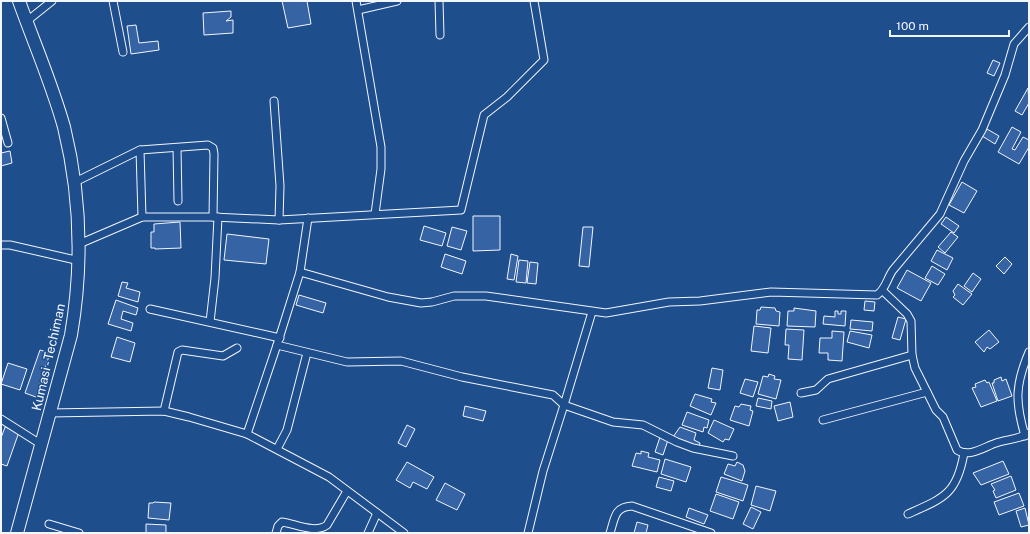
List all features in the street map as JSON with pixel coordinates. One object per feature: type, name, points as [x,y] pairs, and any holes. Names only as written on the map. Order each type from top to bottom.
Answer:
[{"type":"highway","name":"Kumasi - Techiman","points":[[17,533],[71,335],[80,261],[75,182],[64,127],[19,1]]},
{"type":"street","points":[[27,21],[52,1]]},
{"type":"street","points":[[113,1],[123,52]]},
{"type":"street","points":[[356,1],[381,147],[381,169],[375,214]]},
{"type":"street","points":[[358,10],[397,1]]},
{"type":"street","points":[[439,1],[440,35]]},
{"type":"street","points":[[79,244],[142,217],[216,217],[278,220],[461,210],[484,115],[507,97],[544,60],[534,1]]},
{"type":"street","points":[[300,272],[409,302],[432,302],[454,296],[486,296],[606,313],[669,302],[700,301],[772,292],[871,296],[883,291],[889,276],[940,214],[964,160],[982,130],[1005,75],[1014,44],[1029,27]]},
{"type":"street","points":[[274,101],[280,186],[278,220]]},
{"type":"street","points":[[1,118],[8,143]]},
{"type":"street","points":[[75,182],[140,150],[208,145],[213,148],[216,217],[215,278],[210,322]]},
{"type":"street","points":[[177,148],[178,201]]},
{"type":"street","points":[[140,150],[142,217]]},
{"type":"street","points":[[246,434],[280,338],[300,272],[308,218]]},
{"type":"street","points":[[1,245],[10,245],[80,261]]},
{"type":"street","points":[[883,291],[907,314],[911,321],[912,355],[915,368],[936,410],[943,417],[957,450],[964,453],[980,450],[995,443],[1016,440],[1027,434],[1017,404],[1017,392],[1023,367],[1029,352]]},
{"type":"street","points":[[150,309],[280,338]]},
{"type":"street","points":[[528,533],[543,471],[592,312]]},
{"type":"street","points":[[277,346],[347,362],[401,361],[462,377],[553,395],[564,405],[613,422],[643,425],[677,442],[693,448],[733,456]]},
{"type":"street","points":[[164,411],[178,352],[182,350],[223,356],[237,348]]},
{"type":"street","points":[[277,449],[287,430],[307,353]]},
{"type":"street","points":[[801,393],[816,390],[828,379],[912,355]]},
{"type":"street","points":[[823,420],[926,392]]},
{"type":"street","points":[[50,413],[164,411],[246,434],[329,477],[404,533]]},
{"type":"street","points":[[1,419],[42,445]]},
{"type":"street","points":[[908,514],[937,502],[949,492],[959,474],[964,453]]},
{"type":"street","points":[[276,533],[278,526],[282,522],[313,529],[322,529],[327,525],[347,491]]},
{"type":"street","points":[[610,533],[616,512],[622,507],[632,506],[710,533]]},
{"type":"street","points":[[368,533],[377,513]]},
{"type":"street","points":[[49,524],[79,533]]},
{"type":"building","points":[[282,1],[307,1],[311,24],[288,28]]},
{"type":"building","points":[[231,11],[231,17],[226,21],[233,20],[233,33],[204,35],[203,13]]},
{"type":"building","points":[[136,25],[139,43],[158,41],[159,50],[131,54],[127,26]]},
{"type":"building","points":[[993,60],[1000,63],[994,76],[987,73]]},
{"type":"building","points":[[1028,88],[1029,103],[1022,115],[1015,111]]},
{"type":"building","points":[[1012,127],[1021,132],[1012,149],[1015,150],[1023,137],[1029,140],[1029,147],[1019,164],[998,152]]},
{"type":"building","points":[[987,129],[999,136],[995,144],[982,136]]},
{"type":"building","points":[[10,151],[12,163],[1,166],[1,153]]},
{"type":"building","points":[[962,182],[977,191],[964,213],[949,205]]},
{"type":"building","points":[[473,216],[500,216],[500,250],[473,251]]},
{"type":"building","points":[[946,217],[959,226],[954,233],[941,224]]},
{"type":"building","points":[[180,222],[181,248],[151,248],[151,232],[154,232],[154,224]]},
{"type":"building","points":[[424,226],[446,233],[442,246],[420,240]]},
{"type":"building","points":[[452,227],[467,231],[461,250],[447,246]]},
{"type":"building","points":[[583,227],[593,227],[589,267],[579,266]]},
{"type":"building","points":[[951,232],[958,237],[945,253],[938,247]]},
{"type":"building","points":[[227,234],[269,239],[266,264],[224,260]]},
{"type":"building","points":[[937,250],[953,258],[947,270],[931,261]]},
{"type":"building","points":[[445,254],[466,261],[462,274],[441,267]]},
{"type":"building","points":[[511,254],[518,256],[514,280],[507,279]]},
{"type":"building","points":[[1005,257],[1012,264],[1004,274],[996,266]]},
{"type":"building","points":[[519,260],[528,261],[526,283],[516,282]]},
{"type":"building","points":[[530,262],[538,263],[536,284],[527,283]]},
{"type":"building","points":[[932,266],[945,274],[938,285],[925,278]]},
{"type":"building","points":[[907,270],[931,283],[921,301],[897,288]]},
{"type":"building","points":[[973,273],[981,279],[972,292],[964,286]]},
{"type":"building","points":[[122,282],[128,283],[126,288],[140,292],[138,302],[118,296]]},
{"type":"building","points":[[958,284],[972,294],[963,305],[953,297],[955,295],[953,291]]},
{"type":"building","points":[[299,295],[326,303],[323,313],[296,305]]},
{"type":"building","points":[[116,300],[138,308],[136,315],[123,311],[121,319],[133,323],[131,331],[108,324]]},
{"type":"building","points":[[865,301],[875,302],[874,311],[864,310]]},
{"type":"building","points":[[761,307],[775,308],[776,311],[780,312],[779,326],[756,324],[757,310],[760,310]]},
{"type":"building","points":[[794,308],[816,311],[815,327],[787,326],[788,311],[794,311]]},
{"type":"building","points":[[835,311],[838,311],[838,314],[841,314],[841,311],[846,311],[845,326],[823,324],[824,316],[835,317]]},
{"type":"building","points":[[898,317],[906,319],[900,340],[892,338]]},
{"type":"building","points":[[851,320],[873,322],[872,331],[850,329]]},
{"type":"building","points":[[754,326],[771,328],[768,353],[751,351]]},
{"type":"building","points":[[786,329],[804,330],[802,360],[788,359],[789,345],[785,345]]},
{"type":"building","points":[[989,330],[999,342],[990,349],[987,347],[984,352],[975,342]]},
{"type":"building","points":[[832,331],[844,332],[842,361],[828,360],[828,353],[819,353],[820,338],[832,338]]},
{"type":"building","points":[[850,331],[872,335],[869,348],[847,342]]},
{"type":"building","points":[[117,337],[135,343],[130,362],[111,357]]},
{"type":"building","points":[[40,350],[50,353],[36,397],[25,393]]},
{"type":"building","points":[[8,363],[27,369],[20,390],[1,384]]},
{"type":"building","points":[[712,368],[723,370],[720,390],[708,388]]},
{"type":"building","points":[[769,374],[775,376],[774,379],[781,380],[776,399],[758,394],[763,376],[768,377]]},
{"type":"building","points":[[1001,377],[1002,381],[1006,379],[1012,396],[998,401],[992,383],[994,383],[994,380]]},
{"type":"building","points":[[745,379],[758,382],[753,397],[740,393]]},
{"type":"building","points":[[985,380],[987,383],[989,382],[997,401],[981,407],[972,388],[976,387],[975,384]]},
{"type":"building","points":[[695,394],[712,399],[711,402],[716,403],[711,415],[690,406]]},
{"type":"building","points":[[758,398],[772,401],[771,409],[756,406]]},
{"type":"building","points":[[790,402],[793,417],[778,421],[774,406]]},
{"type":"building","points":[[741,404],[751,406],[750,410],[753,411],[749,426],[730,420],[735,406],[739,407]]},
{"type":"building","points":[[465,406],[486,411],[483,421],[463,416]]},
{"type":"building","points":[[687,412],[709,420],[707,428],[704,427],[703,432],[682,425]]},
{"type":"building","points":[[714,420],[734,429],[729,440],[725,439],[723,442],[708,433]]},
{"type":"building","points":[[407,425],[415,429],[406,447],[398,443]]},
{"type":"building","points":[[5,427],[19,432],[7,466],[1,464],[1,438]]},
{"type":"building","points":[[680,427],[696,433],[694,440],[700,443],[699,447],[673,437]]},
{"type":"building","points":[[660,437],[668,440],[663,455],[655,452]]},
{"type":"building","points":[[641,451],[649,453],[648,457],[660,460],[657,472],[632,466],[636,453],[641,454]]},
{"type":"building","points":[[665,459],[691,467],[686,482],[661,474]]},
{"type":"building","points":[[1003,461],[1009,474],[981,485],[973,473]]},
{"type":"building","points":[[407,462],[434,477],[427,489],[413,482],[410,488],[396,480]]},
{"type":"building","points":[[737,462],[743,465],[745,471],[742,481],[724,474],[728,464],[735,466]]},
{"type":"building","points":[[1011,476],[1016,490],[996,498],[993,491],[995,490],[991,484]]},
{"type":"building","points":[[659,477],[674,481],[671,491],[656,487]]},
{"type":"building","points":[[721,477],[748,485],[743,501],[716,492]]},
{"type":"building","points":[[445,483],[465,494],[457,510],[436,500]]},
{"type":"building","points":[[756,486],[776,491],[770,511],[751,505]]},
{"type":"building","points":[[1019,493],[1024,506],[999,515],[994,502]]},
{"type":"building","points":[[716,494],[739,502],[733,519],[710,511]]},
{"type":"building","points":[[149,503],[171,503],[169,520],[148,518]]},
{"type":"building","points":[[751,507],[761,512],[753,529],[743,524]]},
{"type":"building","points":[[689,508],[708,515],[704,524],[686,517]]},
{"type":"building","points":[[1025,508],[1029,525],[1021,527],[1016,511]]},
{"type":"building","points":[[637,522],[648,525],[646,533],[634,533]]},
{"type":"building","points":[[146,524],[166,525],[166,533],[146,533]]}]
